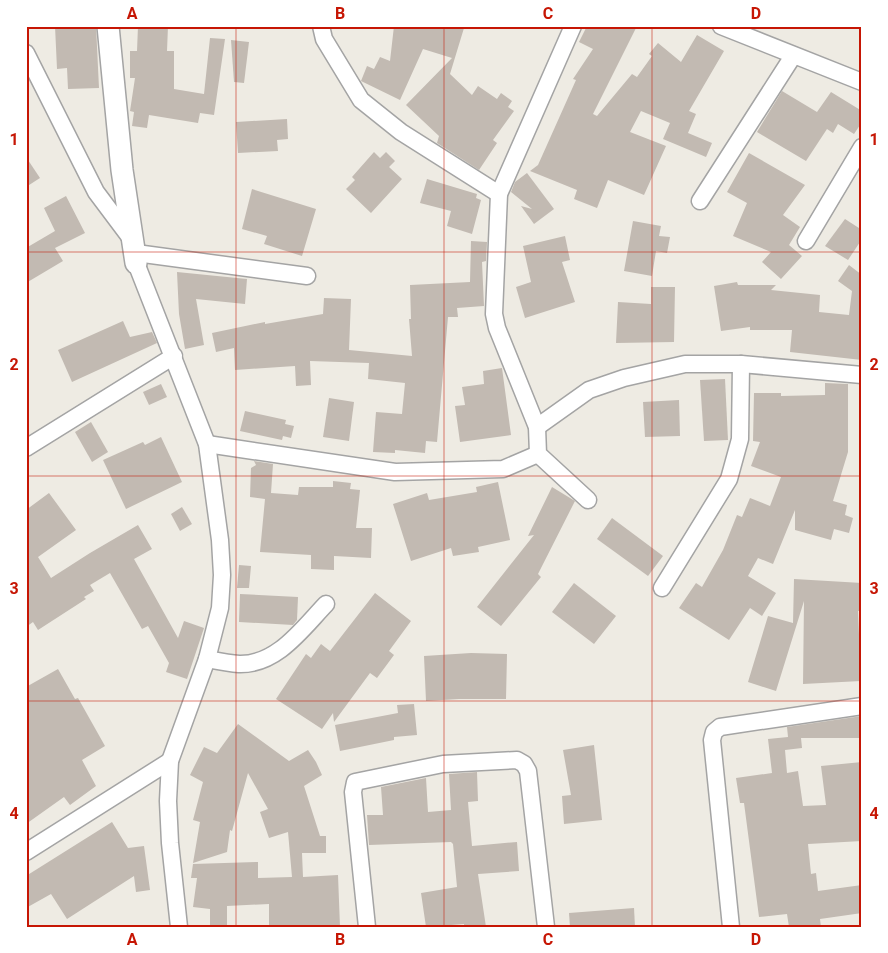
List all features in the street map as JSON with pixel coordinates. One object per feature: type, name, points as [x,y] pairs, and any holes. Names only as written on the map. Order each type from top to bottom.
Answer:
[{"type":"street","points":[[108,26],[122,170],[134,252]]},
{"type":"street","points":[[321,26],[324,39],[360,100],[401,132],[499,194]]},
{"type":"street","points":[[573,26],[499,194],[494,314],[497,328],[537,427],[538,454],[588,500]]},
{"type":"street","points":[[721,26],[862,82]]},
{"type":"street","points":[[26,53],[96,192],[134,252],[207,444],[220,540],[222,575],[220,608],[207,659],[170,761],[168,802],[170,843],[179,927]]},
{"type":"street","points":[[700,201],[793,56]]},
{"type":"street","points":[[806,242],[862,148]]},
{"type":"street","points":[[134,252],[307,276]]},
{"type":"street","points":[[26,448],[174,356]]},
{"type":"street","points":[[537,427],[589,390],[624,378],[685,364],[740,364],[862,375]]},
{"type":"street","points":[[662,588],[730,479],[740,439],[740,364]]},
{"type":"street","points":[[207,444],[395,472],[504,468],[538,454]]},
{"type":"street","points":[[207,659],[240,664],[264,660],[280,651],[326,604]]},
{"type":"street","points":[[731,927],[712,740],[714,732],[720,727],[862,706]]},
{"type":"street","points":[[367,927],[353,792],[355,782],[443,764],[516,760],[524,764],[528,771],[546,927]]},
{"type":"street","points":[[26,852],[170,761]]},
{"type":"building","points":[[55,26],[96,26],[99,88],[68,89],[67,68],[57,69]]},
{"type":"building","points":[[138,26],[168,26],[167,51],[174,51],[174,89],[204,94],[210,38],[225,39],[214,115],[200,113],[198,123],[149,115],[147,128],[132,126],[134,112],[130,111],[135,78],[130,78],[130,51],[137,51]]},
{"type":"building","points":[[394,26],[457,26],[464,28],[450,74],[472,95],[478,86],[497,99],[501,93],[512,101],[508,107],[514,111],[493,140],[497,143],[479,170],[437,143],[439,136],[406,105],[452,58],[423,49],[400,100],[361,81],[367,66],[374,69],[380,57],[390,61]]},
{"type":"building","points":[[587,26],[637,26],[593,114],[597,116],[632,74],[637,77],[652,56],[649,54],[658,43],[681,62],[697,35],[724,51],[689,111],[696,114],[688,133],[712,143],[706,157],[663,139],[670,123],[641,111],[630,132],[666,146],[644,195],[608,180],[597,208],[574,199],[577,190],[530,171],[538,165],[576,80],[573,79],[593,49],[579,42]]},
{"type":"building","points":[[231,40],[249,42],[244,83],[234,82]]},
{"type":"building","points":[[782,91],[817,112],[831,92],[862,111],[862,122],[854,134],[838,124],[833,133],[827,129],[806,161],[757,132]]},
{"type":"building","points":[[287,119],[288,139],[277,140],[278,151],[238,153],[236,122]]},
{"type":"building","points":[[374,152],[380,158],[386,152],[395,161],[389,167],[402,179],[371,213],[346,189],[355,180],[352,177]]},
{"type":"building","points":[[749,153],[805,185],[783,215],[800,227],[789,245],[802,256],[781,279],[762,262],[771,252],[733,236],[747,203],[727,192]]},
{"type":"building","points":[[26,157],[40,178],[26,187]]},
{"type":"building","points":[[527,173],[554,209],[534,224],[521,206],[532,209],[511,192],[515,182]]},
{"type":"building","points":[[427,179],[477,194],[476,198],[481,200],[472,234],[447,226],[451,211],[420,203]]},
{"type":"building","points":[[252,189],[316,209],[302,256],[264,244],[267,236],[242,229]]},
{"type":"building","points":[[66,196],[85,233],[55,248],[63,261],[26,283],[26,248],[55,231],[44,208]]},
{"type":"building","points":[[845,219],[862,230],[862,239],[848,260],[825,246]]},
{"type":"building","points":[[633,221],[661,226],[659,236],[670,237],[667,253],[656,251],[652,276],[624,271]]},
{"type":"building","points":[[565,236],[570,260],[562,262],[575,302],[525,318],[516,287],[531,282],[523,246]]},
{"type":"building","points":[[471,241],[487,242],[486,261],[482,262],[484,306],[457,308],[458,317],[448,317],[437,442],[426,441],[425,453],[395,450],[395,453],[373,452],[376,412],[402,414],[405,383],[368,379],[369,363],[310,361],[311,385],[296,386],[295,366],[235,370],[234,348],[216,352],[212,333],[265,322],[265,324],[323,314],[324,298],[351,299],[349,350],[412,356],[409,319],[411,319],[410,285],[470,282]]},
{"type":"building","points":[[849,265],[862,275],[862,360],[790,352],[792,330],[750,330],[750,327],[721,331],[714,286],[737,282],[738,285],[776,285],[771,290],[820,295],[819,312],[849,315],[852,291],[838,281]]},
{"type":"building","points":[[177,272],[247,279],[245,304],[196,299],[204,345],[185,349],[179,314]]},
{"type":"building","points":[[651,287],[675,287],[674,342],[616,343],[618,302],[651,304]]},
{"type":"building","points":[[123,321],[130,337],[152,332],[157,343],[72,382],[58,350]]},
{"type":"building","points":[[502,368],[511,435],[460,442],[455,406],[465,405],[462,387],[484,384],[483,371]]},
{"type":"building","points":[[725,379],[728,440],[704,441],[700,380]]},
{"type":"building","points":[[825,383],[848,384],[848,452],[833,501],[847,505],[845,515],[853,518],[849,533],[834,529],[831,540],[795,530],[795,510],[773,564],[758,558],[748,576],[776,593],[762,616],[750,608],[729,640],[679,608],[696,583],[702,587],[723,550],[737,515],[742,517],[750,498],[770,506],[781,477],[751,466],[760,442],[753,441],[754,393],[781,393],[781,396],[825,395]]},
{"type":"building","points":[[161,384],[167,397],[149,405],[143,392]]},
{"type":"building","points":[[329,398],[354,402],[349,441],[323,437]]},
{"type":"building","points":[[679,400],[680,436],[645,437],[643,402]]},
{"type":"building","points":[[245,411],[286,420],[285,424],[294,426],[291,438],[283,436],[282,440],[240,431]]},
{"type":"building","points":[[91,422],[108,452],[92,462],[75,432]]},
{"type":"building","points":[[161,437],[182,482],[126,509],[103,460],[143,442],[145,445]]},
{"type":"building","points":[[254,461],[273,464],[271,493],[298,495],[299,487],[333,487],[333,481],[351,483],[350,489],[360,490],[356,528],[372,528],[371,558],[334,556],[334,570],[311,569],[311,555],[260,552],[265,499],[250,497],[251,468],[256,465]]},
{"type":"building","points":[[498,482],[510,540],[478,547],[479,552],[453,556],[451,548],[411,561],[393,504],[427,493],[429,500],[477,492],[476,487]]},
{"type":"building","points":[[552,487],[575,501],[538,574],[541,577],[501,626],[477,607],[534,535],[528,536]]},
{"type":"building","points":[[49,493],[76,530],[38,557],[51,578],[138,525],[152,549],[134,559],[178,638],[184,621],[204,628],[187,679],[166,672],[169,663],[148,626],[142,629],[110,573],[90,585],[94,591],[84,597],[86,599],[38,630],[33,622],[26,627],[26,510]]},
{"type":"building","points":[[182,507],[192,524],[180,531],[171,514]]},
{"type":"building","points":[[612,518],[663,556],[648,576],[597,539]]},
{"type":"building","points":[[239,565],[251,566],[249,588],[237,588]]},
{"type":"building","points":[[794,579],[862,583],[862,611],[858,611],[861,681],[803,684],[804,601],[776,691],[748,682],[768,616],[793,623]]},
{"type":"building","points":[[574,583],[616,616],[594,644],[552,612]]},
{"type":"building","points":[[375,593],[411,621],[389,651],[394,655],[377,678],[370,673],[334,722],[333,713],[322,729],[276,699],[306,654],[311,658],[321,644],[330,651]]},
{"type":"building","points":[[240,594],[298,597],[297,620],[293,625],[239,622]]},
{"type":"building","points":[[471,653],[507,654],[506,699],[426,701],[424,656]]},
{"type":"building","points":[[58,669],[75,699],[78,698],[105,746],[82,760],[96,786],[70,805],[64,797],[26,824],[26,687]]},
{"type":"building","points":[[414,704],[417,735],[394,737],[394,740],[340,751],[335,725],[398,713],[397,705]]},
{"type":"building","points":[[862,716],[862,738],[801,738],[802,748],[785,750],[787,773],[798,771],[803,806],[826,805],[821,766],[862,762],[862,841],[808,844],[811,874],[816,873],[818,891],[862,885],[862,913],[820,919],[821,927],[789,927],[787,914],[759,917],[744,803],[740,803],[736,778],[772,773],[768,739],[788,737],[787,727]]},
{"type":"building","points":[[238,724],[289,761],[308,750],[316,762],[322,775],[304,786],[320,836],[326,836],[326,853],[302,853],[303,877],[338,875],[340,927],[269,927],[269,904],[227,906],[227,927],[210,927],[210,909],[193,907],[197,878],[191,878],[193,864],[258,862],[258,878],[292,877],[288,832],[269,838],[260,812],[268,809],[248,773],[232,831],[230,830],[227,852],[193,863],[200,822],[193,820],[203,782],[190,775],[204,747],[217,753]]},
{"type":"building","points":[[594,745],[602,820],[564,824],[562,796],[571,795],[563,750]]},
{"type":"building","points":[[477,772],[478,801],[468,802],[472,846],[517,842],[519,871],[478,874],[486,927],[464,927],[464,924],[426,927],[421,893],[457,887],[453,844],[451,842],[369,845],[367,815],[383,815],[381,787],[426,778],[428,812],[451,810],[449,774]]},
{"type":"building","points":[[112,822],[128,848],[144,846],[150,890],[136,892],[134,876],[67,919],[51,894],[26,908],[26,876]]},
{"type":"building","points":[[634,908],[635,927],[570,927],[569,913]]}]
